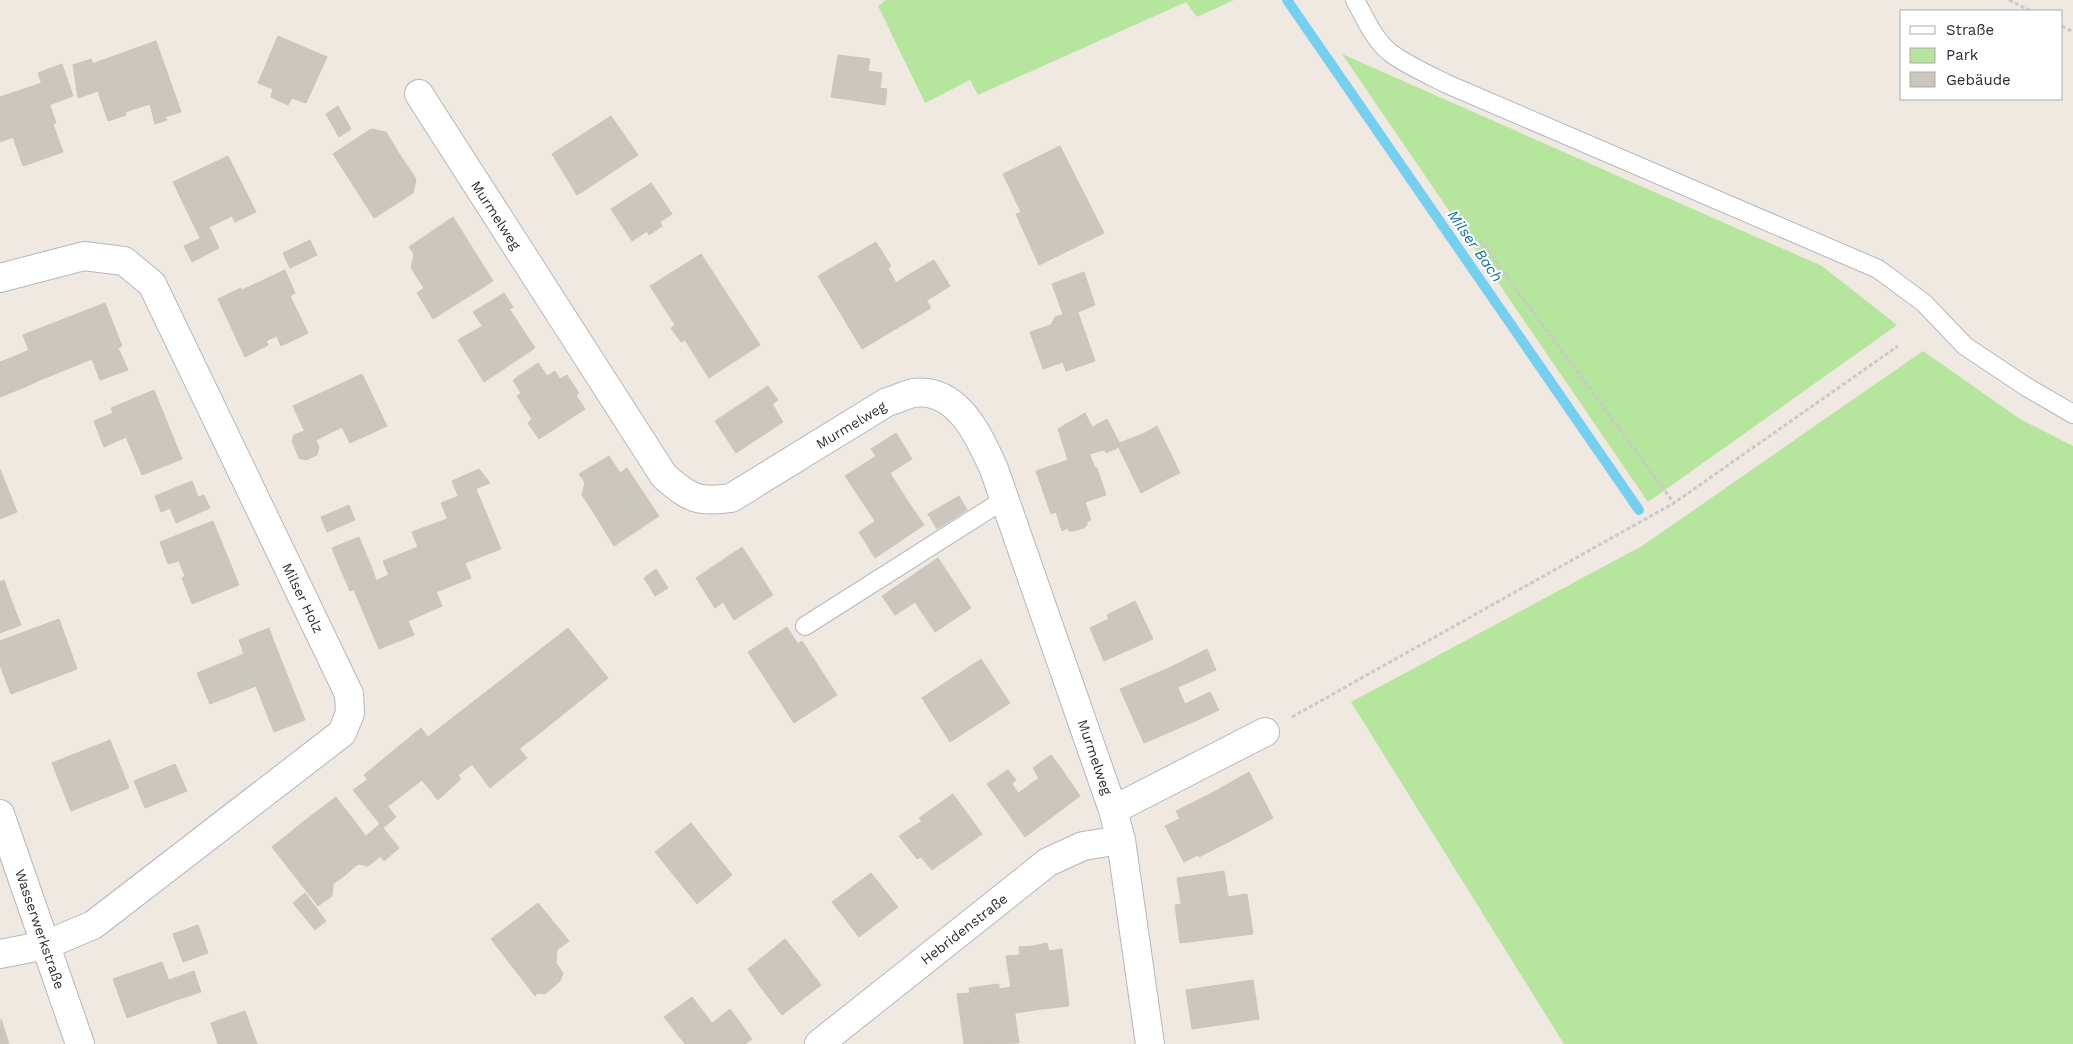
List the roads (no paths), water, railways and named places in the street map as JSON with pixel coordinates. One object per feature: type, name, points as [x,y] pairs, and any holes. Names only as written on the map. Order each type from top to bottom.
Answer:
[{"type":"street","name":"Murmelweg","points":[[419,94],[664,476],[682,492],[709,501],[732,498],[887,402],[913,393],[938,396],[963,412],[988,455],[1005,499],[1122,840],[1150,1044]]},
{"type":"street","name":"Milser Holz","points":[[0,278],[84,256],[124,261],[152,284],[348,694],[350,713],[342,733],[93,925],[46,945],[0,954]]},
{"type":"street","points":[[1113,810],[1265,732]]},
{"type":"street","name":"Wasserwerkstraße","points":[[0,814],[80,1044]]},
{"type":"street","name":"Hebridenstraße","points":[[819,1044],[1048,862],[1083,846],[1122,840]]},
{"type":"lane","points":[[1355,0],[1376,36],[1391,54],[1456,88],[1878,269],[1924,303],[1965,346],[2025,386],[2073,414]]},
{"type":"lane","points":[[806,626],[1005,499]]},
{"type":"waterway","name":"Milser Bach","points":[[1287,0],[1639,510]]}]
